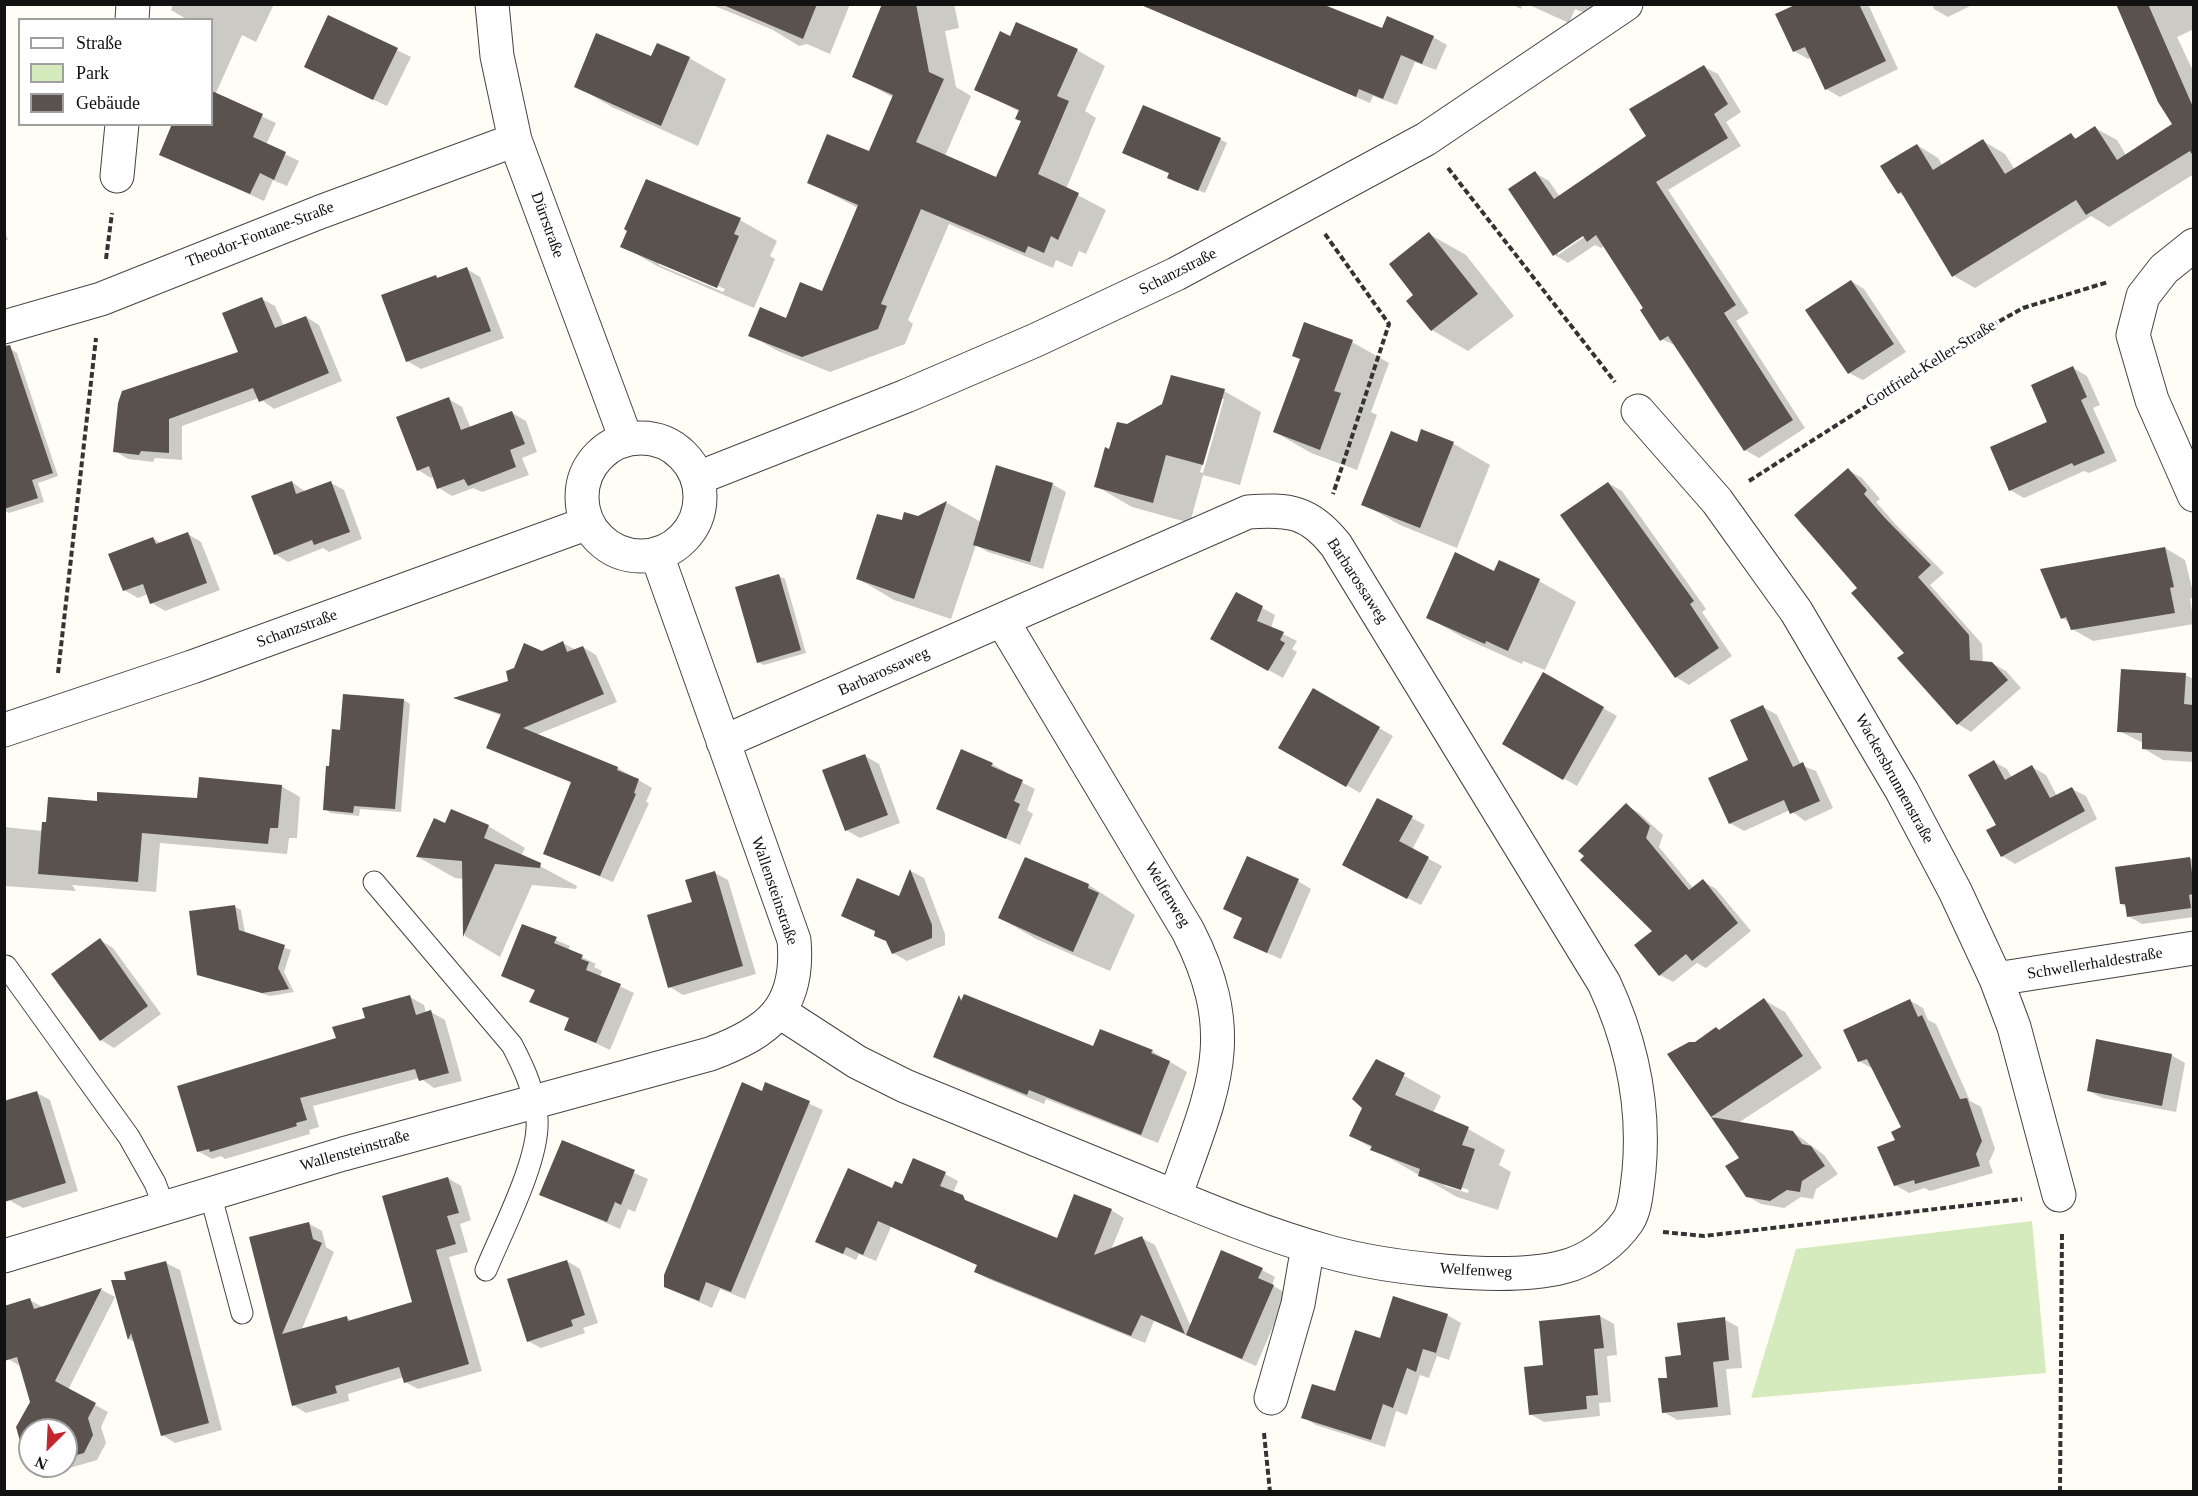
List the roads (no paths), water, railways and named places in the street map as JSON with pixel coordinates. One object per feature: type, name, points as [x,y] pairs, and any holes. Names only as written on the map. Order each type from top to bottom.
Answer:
[{"type":"street","name":"Dürrstraße","points":[[492,4],[497,56],[515,140],[626,439]]},
{"type":"street","name":"Schanzstraße","points":[[698,478],[906,396],[1036,340],[1176,274],[1425,140],[1626,4]]},
{"type":"street","points":[[117,176],[122,126]]},
{"type":"street","name":"Theodor-Fontane-Straße","points":[[4,327],[101,299],[320,212],[515,140]]},
{"type":"street","points":[[2193,245],[2164,269],[2143,296],[2133,335],[2152,400],[2193,495]]},
{"type":"street","name":"Wackersbrunnenstraße","points":[[1638,411],[1717,501],[1796,611],[1842,687],[1955,891],[1996,979],[2017,1038],[2059,1195]]},
{"type":"street","points":[[626,439],[656,439],[682,453],[698,478],[701,502],[694,525],[679,544],[657,555],[637,557],[617,551],[600,540],[588,523],[582,503],[583,482],[592,463],[607,448],[626,439]]},
{"type":"street","name":"Barbarossaweg","points":[[723,742],[1248,512],[1278,510],[1301,514],[1321,526],[1336,545],[1604,983],[1621,1020],[1633,1064],[1640,1103],[1641,1143],[1637,1189],[1629,1220]]},
{"type":"street","name":"Schanzstraße","points":[[4,730],[192,668],[588,523]]},
{"type":"street","name":"Wallensteinstraße","points":[[4,1256],[210,1193],[534,1100],[710,1054],[744,1041],[765,1028],[780,1012],[791,990],[796,965],[794,940],[657,555]]},
{"type":"street","name":"Welfenweg","points":[[1002,620],[1188,931],[1202,958],[1211,987],[1220,1032],[1217,1066],[1210,1099],[1175,1197]]},
{"type":"street","name":"Schwellerhaldestraße","points":[[1996,979],[2193,948]]},
{"type":"street","name":"Welfenweg","points":[[780,1012],[857,1062],[905,1086],[1238,1223],[1308,1246],[1370,1261],[1428,1268],[1528,1273],[1564,1267],[1598,1252],[1629,1220]]},
{"type":"street","points":[[1271,1398],[1298,1304],[1308,1246]]},
{"type":"lane","points":[[374,882],[512,1045],[526,1072],[537,1119],[530,1162],[486,1270]]},
{"type":"lane","points":[[6,966],[129,1137],[155,1184],[164,1207]]},
{"type":"lane","points":[[210,1193],[242,1313]]}]
